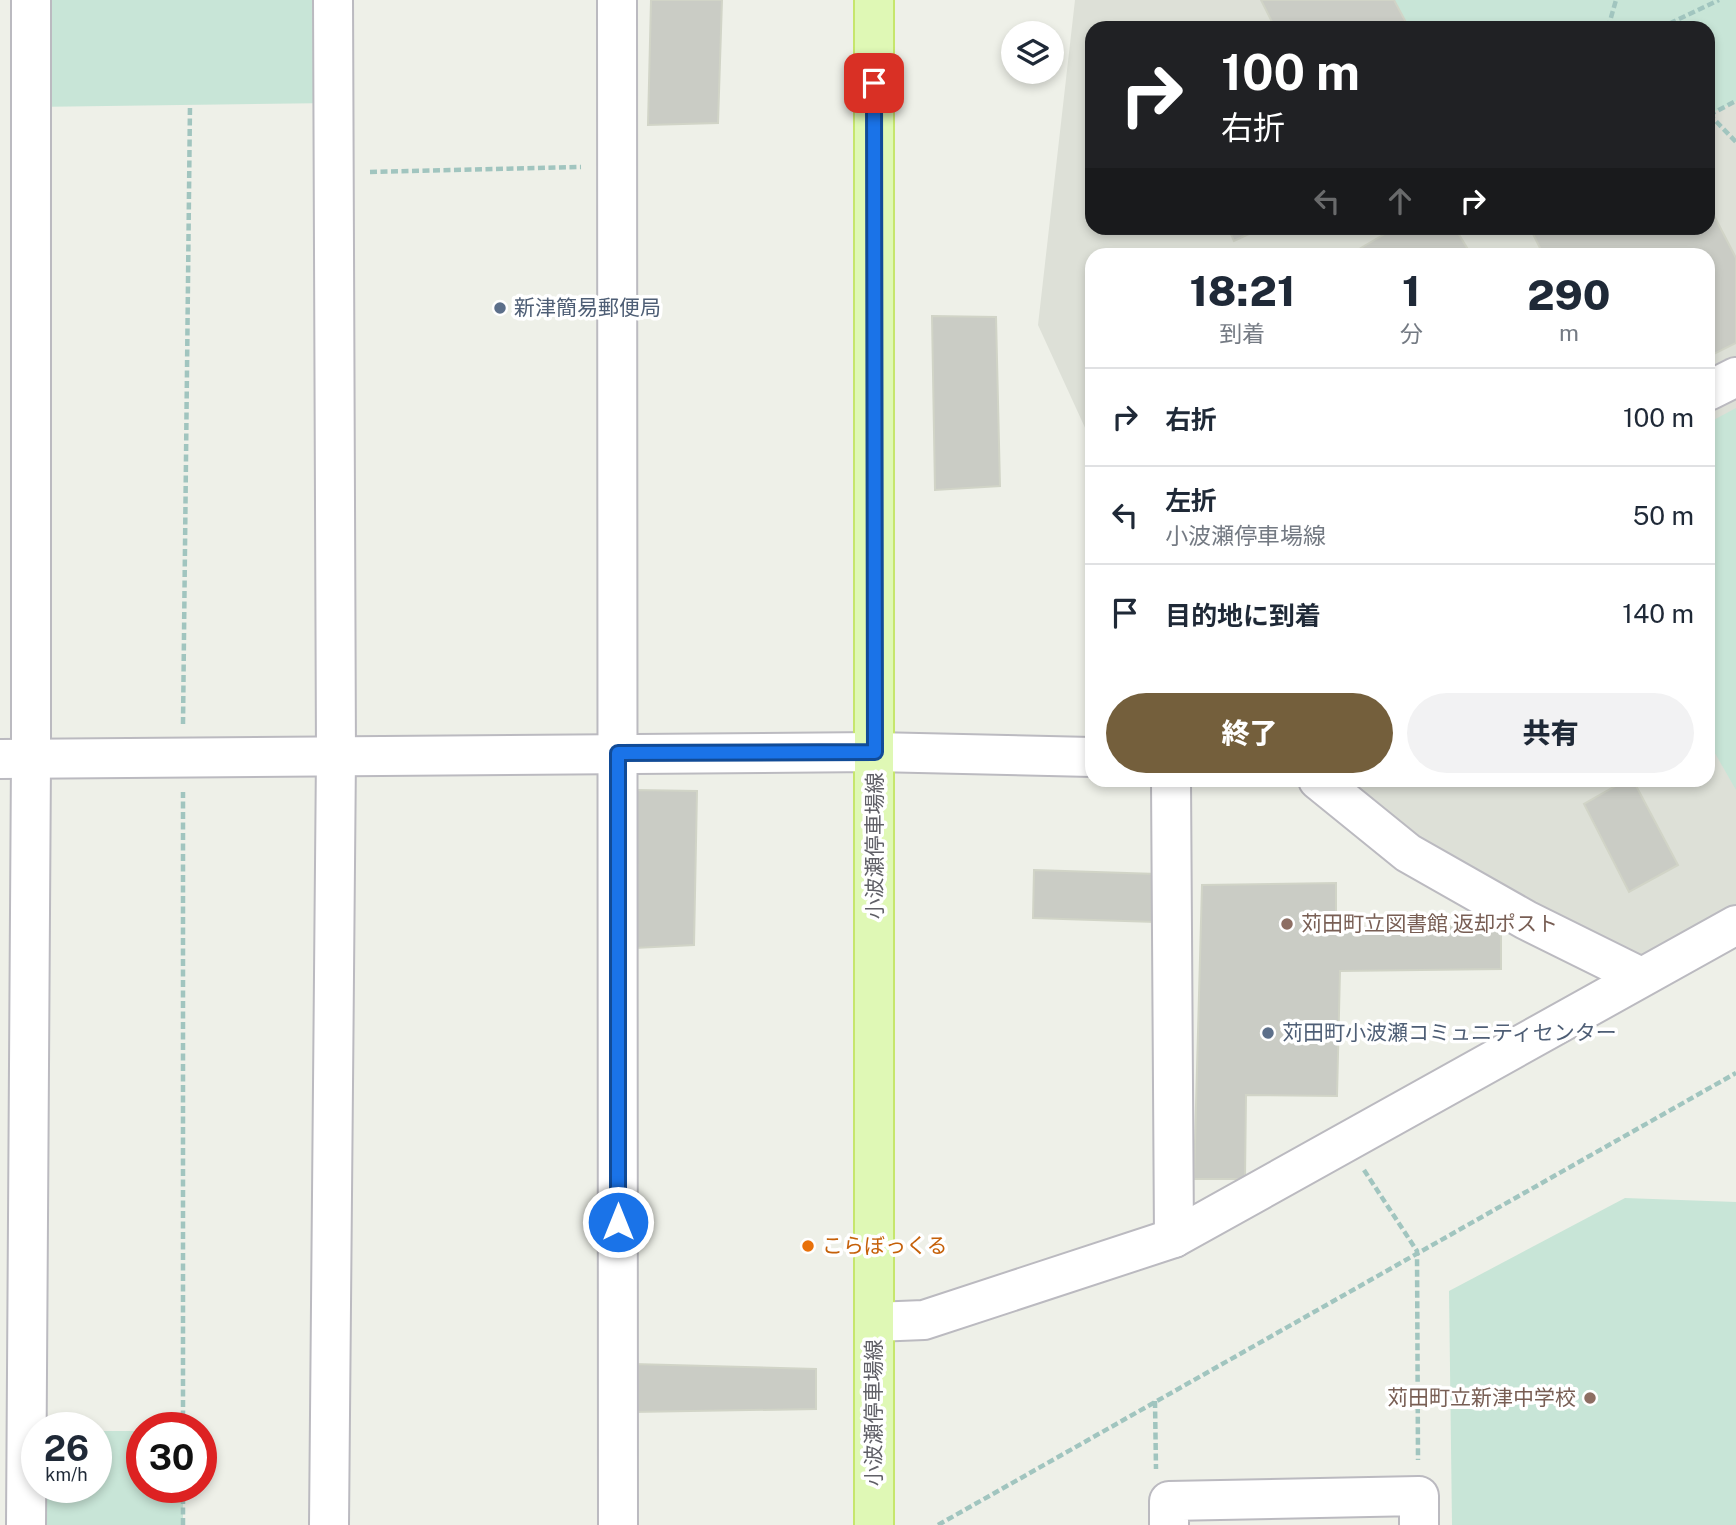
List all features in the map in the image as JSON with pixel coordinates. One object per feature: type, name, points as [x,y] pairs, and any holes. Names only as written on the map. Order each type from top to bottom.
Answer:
[{"type":"main road","name":"小波瀬停車場線","points":[[874,0],[874,1525]]},
{"type":"street","points":[[26,1525],[15,759],[31,0]]},
{"type":"street","points":[[329,1525],[335,755],[333,0]]},
{"type":"street","points":[[617,0],[618,1525]]},
{"type":"street","points":[[1715,388],[1736,377]]},
{"type":"street","points":[[15,759],[875,752],[1085,757]]},
{"type":"street","points":[[1171,787],[1174,1238]]},
{"type":"street","points":[[1327,787],[1408,853],[1526,920],[1640,977]]},
{"type":"street","points":[[874,1322],[924,1320],[1174,1238],[1736,925]]},
{"type":"street","points":[[1169,1513],[1419,1511]]},
{"type":"path","points":[[1610,21],[1616,0]]},
{"type":"path","points":[[1675,21],[1719,0]]},
{"type":"path","points":[[1715,112],[1736,101]]},
{"type":"path","points":[[1715,121],[1736,142]]},
{"type":"path","points":[[334,173],[617,166]]},
{"type":"path","points":[[938,1525],[1417,1251],[1736,1073]]},
{"type":"path","points":[[1346,1142],[1417,1251],[1419,1511]]},
{"type":"path","points":[[1155,1401],[1157,1486],[1169,1513]]},
{"type":"path","points":[[183,1503],[183,1525]]},
{"type":"shaded area","points":[[1075,0],[1736,0],[1736,925],[1641,977],[1328,787],[1715,787],[1715,248],[1085,248],[1085,428],[1038,325]]},
{"type":"green space","points":[[37,0],[333,0],[333,103],[32,107]]},
{"type":"green space","points":[[1394,0],[1736,0],[1736,101],[1715,112],[1715,21],[1405,21]]},
{"type":"green space","points":[[1736,408],[1736,790],[1715,753],[1715,419]]},
{"type":"green space","name":"苅田町立新津中学校","points":[[1625,1198],[1736,1202],[1736,1525],[1452,1525],[1449,1291]]},
{"type":"green space","points":[[112,1431],[126,1431],[126,1503],[183,1503],[183,1525],[26,1525],[33,1503],[112,1503]]},
{"type":"building","points":[[651,0],[722,0],[718,123],[648,125]]},
{"type":"building","points":[[1261,0],[1394,0],[1405,21],[1272,21]]},
{"type":"building","points":[[1715,218],[1736,258],[1736,343],[1715,354],[1715,248],[1540,248],[1534,235],[1715,235]]},
{"type":"building","points":[[1231,235],[1247,235],[1234,241]]},
{"type":"building","points":[[1383,235],[1459,235],[1467,248],[1361,248]]},
{"type":"building","points":[[932,316],[996,317],[1000,486],[935,490]]},
{"type":"building","points":[[1614,787],[1637,787],[1678,865],[1629,892],[1584,804]]},
{"type":"building","points":[[636,790],[697,791],[694,945],[635,948]]},
{"type":"building","points":[[1034,870],[1157,874],[1155,922],[1033,918]]},
{"type":"building","name":"苅田町小波瀬コミュニティセンター","points":[[1336,883],[1336,927],[1501,926],[1501,969],[1340,971],[1337,1096],[1246,1095],[1245,1179],[1194,1179],[1202,885]]},
{"type":"building","points":[[633,1364],[816,1369],[816,1409],[633,1412]]},
{"type":"place","name":"新津簡易郵便局","points":[[500,308]]},
{"type":"place","name":"苅田町立図書館 返却ポスト","points":[[1287,924]]},
{"type":"place","name":"苅田町小波瀬コミュニティセンター","points":[[1268,1033]]},
{"type":"place","name":"こらぼっくる","points":[[808,1246]]},
{"type":"place","name":"苅田町立新津中学校","points":[[1590,1398]]},
{"type":"route","points":[[618,1222],[618,753],[875,752],[874,83]]}]
